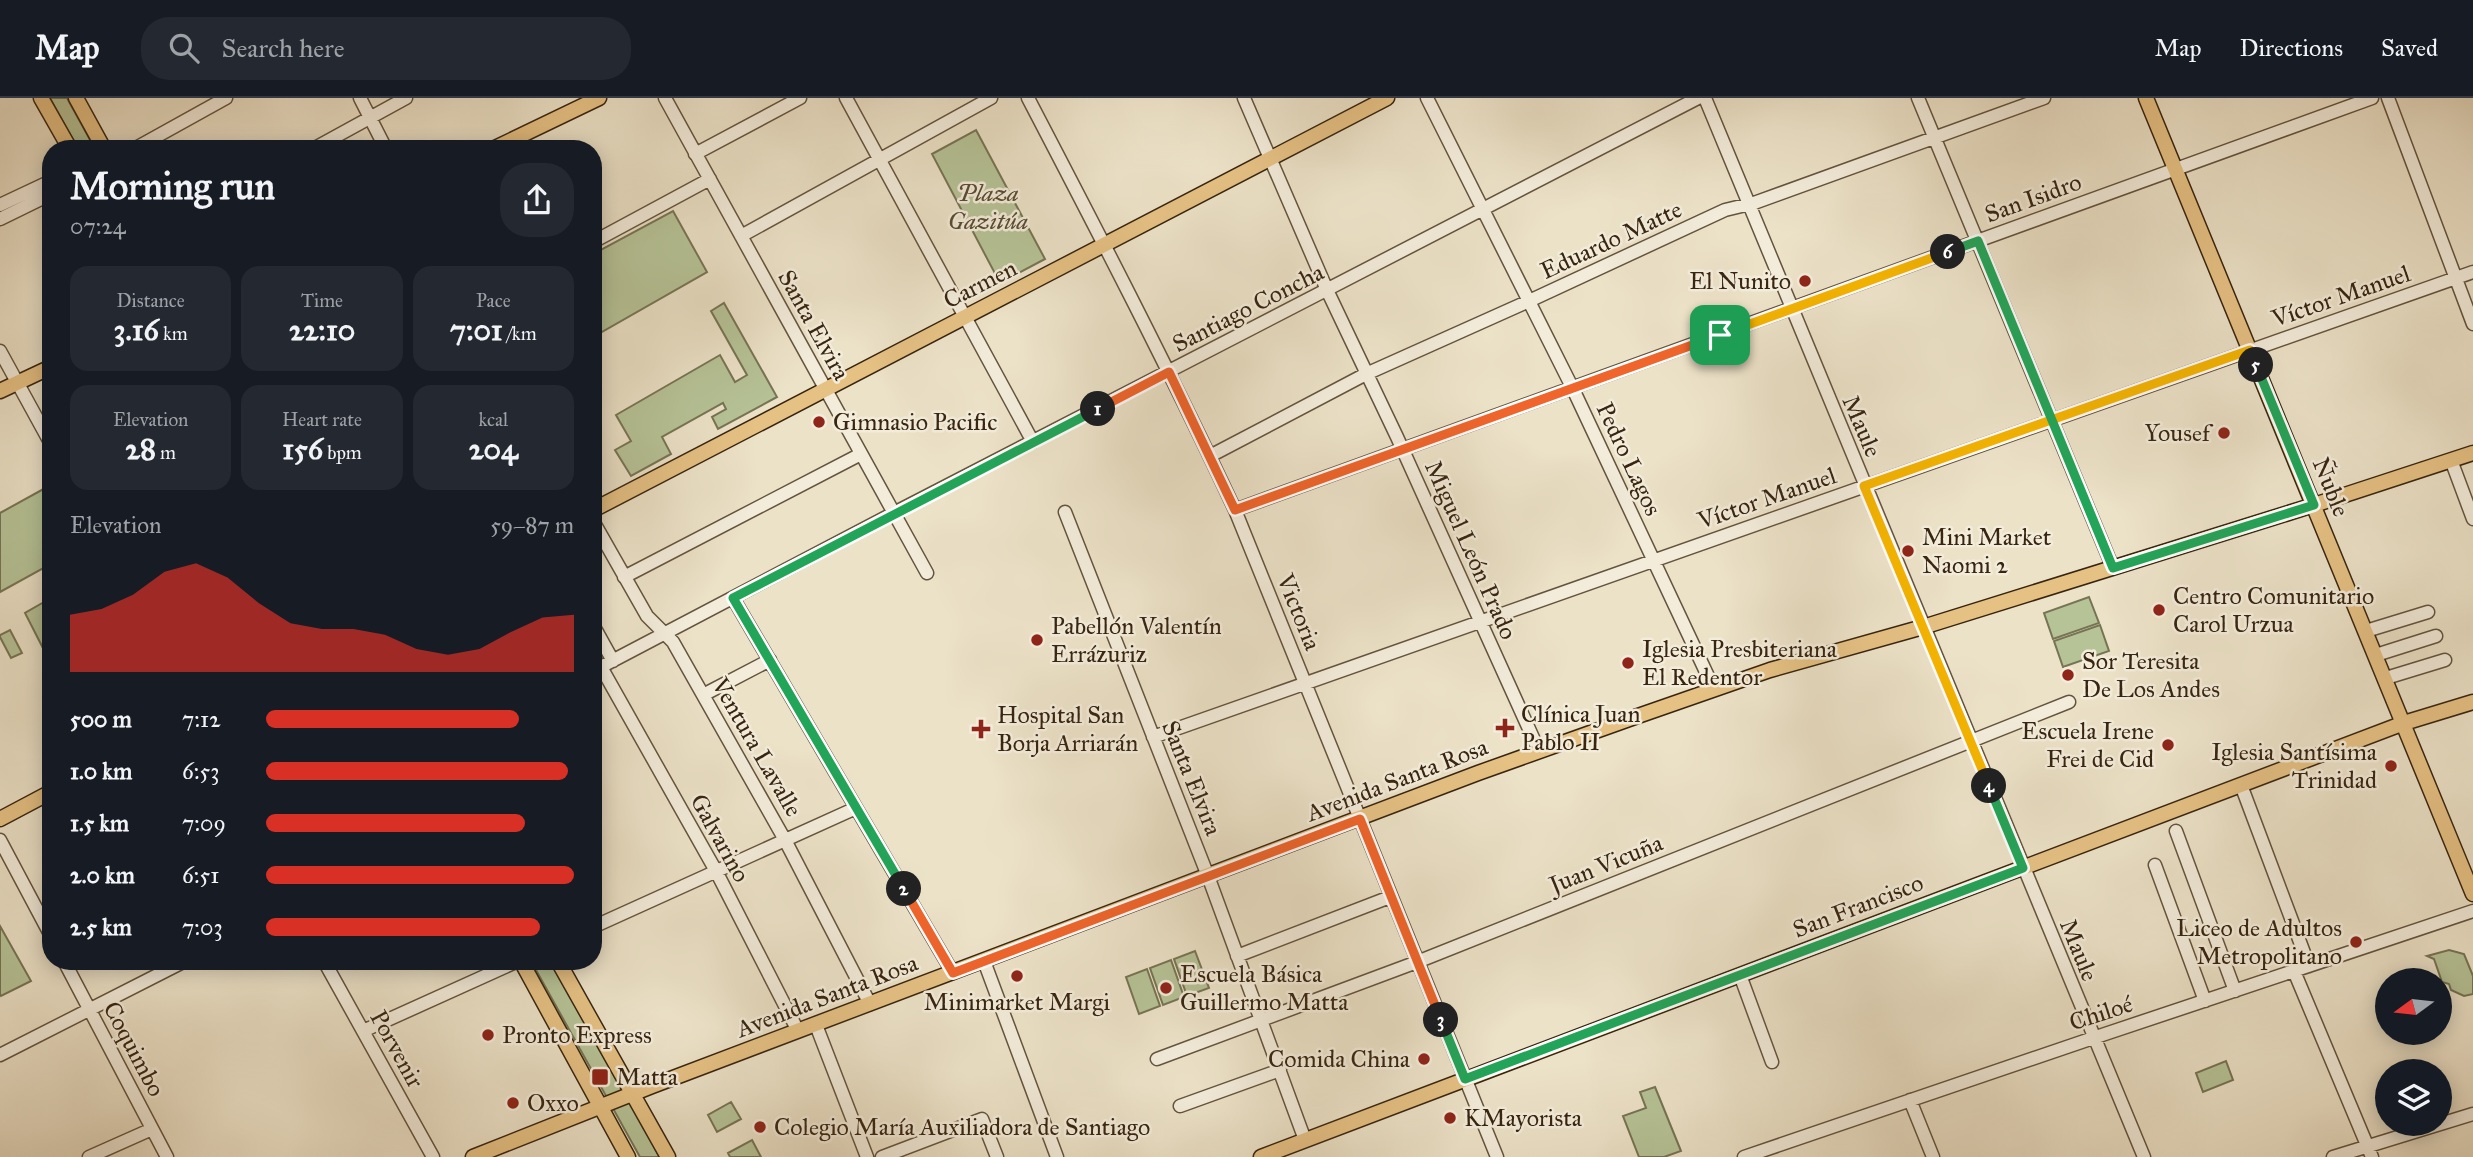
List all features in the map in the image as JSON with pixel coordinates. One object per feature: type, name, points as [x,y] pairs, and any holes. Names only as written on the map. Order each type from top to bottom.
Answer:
[{"type":"main road","points":[[41,98],[65,140]]},
{"type":"main road","points":[[76,98],[99,140]]},
{"type":"main road","points":[[512,140],[599,98]]},
{"type":"main road","name":"Carmen","points":[[602,505],[1387,98]]},
{"type":"main road","name":"Ñuble","points":[[2146,98],[2473,894]]},
{"type":"main road","points":[[0,391],[42,371]]},
{"type":"main road","name":"Avenida Santa Rosa","points":[[473,1157],[601,1106],[1539,751],[1714,689],[2113,568],[2473,453]]},
{"type":"main road","name":"San Francisco","points":[[1261,1157],[2023,868],[2173,823],[2241,785],[2404,723],[2473,702]]},
{"type":"main road","points":[[0,819],[42,797]]},
{"type":"main road","points":[[524,970],[628,1157]]},
{"type":"main road","points":[[563,970],[668,1157]]},
{"type":"street","points":[[150,140],[226,98]]},
{"type":"street","points":[[360,98],[381,140]]},
{"type":"street","points":[[329,140],[406,98]]},
{"type":"street","name":"Santa Elvira","points":[[665,98],[927,573]]},
{"type":"street","points":[[695,154],[800,98]]},
{"type":"street","points":[[846,98],[1033,442]]},
{"type":"street","points":[[741,236],[991,98]]},
{"type":"street","name":"Victoria","points":[[1028,98],[1169,372],[1235,510],[1276,629],[1304,683],[1497,1157]]},
{"type":"street","name":"Miguel León Prado","points":[[1244,98],[1327,290],[1403,450],[1539,751]]},
{"type":"street","name":"Pedro Lagos","points":[[1427,98],[1573,389],[1714,689]]},
{"type":"street","name":"Santiago Concha","points":[[602,666],[1698,98]]},
{"type":"street","name":"Maule","points":[[1704,98],[2144,1157]]},
{"type":"street","points":[[1918,98],[2113,568]]},
{"type":"street","name":"Eduardo Matte","points":[[1210,456],[1366,374],[1529,302],[1725,210],[2044,98]]},
{"type":"street","name":"San Isidro","points":[[1235,510],[2372,98]]},
{"type":"street","points":[[2388,98],[2473,324]]},
{"type":"street","points":[[602,237],[709,179]]},
{"type":"street","points":[[0,205],[42,185]]},
{"type":"street","points":[[0,219],[42,198]]},
{"type":"street","name":"Víctor Manuel","points":[[1153,737],[2473,272]]},
{"type":"street","points":[[0,351],[42,427]]},
{"type":"street","points":[[624,577],[861,454]]},
{"type":"street","points":[[2451,460],[2473,519]]},
{"type":"street","name":"Santa Elvira","points":[[1065,512],[1208,876],[1305,1140]]},
{"type":"street","name":"Ventura Lavalle","points":[[602,537],[647,616],[673,642],[785,840],[870,1004]]},
{"type":"street","points":[[733,598],[953,973]]},
{"type":"street","points":[[2366,631],[2428,612]]},
{"type":"street","points":[[2376,655],[2436,636]]},
{"type":"street","points":[[602,641],[613,660]]},
{"type":"street","points":[[703,695],[770,660]]},
{"type":"street","points":[[2386,678],[2445,660]]},
{"type":"street","name":"Galvarino","points":[[602,678],[716,872],[798,1031]]},
{"type":"street","name":"Juan Vicuña","points":[[1157,1059],[1417,962],[2069,702]]},
{"type":"street","points":[[2241,785],[2309,966]]},
{"type":"street","points":[[602,923],[856,808]]},
{"type":"street","points":[[2173,823],[2235,990]]},
{"type":"street","points":[[0,840],[42,910]]},
{"type":"street","points":[[2155,865],[2205,1000]]},
{"type":"street","points":[[1237,956],[1391,897]]},
{"type":"street","name":"Chiloé","points":[[1744,1157],[2473,912]]},
{"type":"street","points":[[984,961],[1057,1157]]},
{"type":"street","name":"Coquimbo","points":[[69,970],[167,1157]]},
{"type":"street","points":[[0,1055],[168,970]]},
{"type":"street","name":"Porvenir","points":[[329,970],[433,1157]]},
{"type":"street","points":[[363,1031],[499,970]]},
{"type":"street","points":[[2294,971],[2369,1152]]},
{"type":"street","points":[[1740,975],[1772,1062]]},
{"type":"street","points":[[816,1025],[867,1157]]},
{"type":"street","points":[[1180,1106],[1280,1070]]},
{"type":"street","points":[[1910,1100],[1933,1157]]},
{"type":"street","points":[[2333,1157],[2369,1152],[2473,1114]]},
{"type":"street","points":[[882,1157],[982,1119],[997,1157]]},
{"type":"street","points":[[89,1157],[152,1129]]},
{"type":"green space","points":[[50,98],[67,98],[90,140],[73,140]]},
{"type":"green space","name":"Plaza Gazitúa","points":[[976,130],[1045,259],[1000,283],[932,154]]},
{"type":"green space","points":[[673,211],[707,272],[602,332],[602,249]]},
{"type":"green space","points":[[724,303],[777,397],[718,429],[712,417],[726,409],[723,403],[662,437],[671,454],[631,476],[615,450],[631,441],[616,415],[720,355],[735,382],[747,375],[711,311]]},
{"type":"green space","points":[[42,490],[42,569],[0,592],[0,513]]},
{"type":"green space","points":[[2089,597],[2099,623],[2053,639],[2044,613]]},
{"type":"green space","points":[[42,603],[42,646],[25,613]]},
{"type":"green space","points":[[2100,625],[2109,651],[2063,667],[2054,641]]},
{"type":"green space","points":[[10,630],[22,653],[11,658],[0,637]]},
{"type":"green space","points":[[0,926],[31,981],[1,996],[0,994]]},
{"type":"green space","points":[[2449,950],[2464,954],[2473,976],[2473,994],[2464,996],[2452,990],[2452,968],[2437,968],[2434,959],[2427,956]]},
{"type":"green space","points":[[1195,951],[1209,988],[1187,996],[1174,959]]},
{"type":"green space","points":[[1171,960],[1184,997],[1163,1005],[1150,968]]},
{"type":"green space","points":[[1147,969],[1160,1006],[1139,1014],[1126,977]]},
{"type":"green space","points":[[536,970],[556,970],[660,1157],[640,1157]]},
{"type":"green space","points":[[2226,1061],[2233,1080],[2203,1092],[2196,1073]]},
{"type":"green space","points":[[1655,1087],[1681,1151],[1664,1157],[1639,1157],[1623,1116],[1646,1108],[1640,1092]]},
{"type":"green space","points":[[731,1102],[741,1119],[717,1132],[708,1115]]},
{"type":"green space","points":[[752,1140],[761,1157],[730,1157],[728,1153]]},
{"type":"place","name":"El Nunito","points":[[1805,281]]},
{"type":"place","name":"Gimnasio Pacific","points":[[819,422]]},
{"type":"place","name":"Yousef","points":[[2224,433]]},
{"type":"place","name":"Mini Market Naomi 2","points":[[1908,551]]},
{"type":"place","name":"Centro Comunitario Carol Urzua","points":[[2159,610]]},
{"type":"place","name":"Pabellón Valentín Errázuriz","points":[[1037,640]]},
{"type":"place","name":"Iglesia Presbiteriana El Redentor","points":[[1628,663]]},
{"type":"place","name":"Sor Teresita De Los Andes","points":[[2068,675]]},
{"type":"place","name":"Clínica Juan Pablo II","points":[[1505,728]]},
{"type":"place","name":"Hospital San Borja Arriarán","points":[[981,729]]},
{"type":"place","name":"Escuela Irene Frei de Cid","points":[[2168,745]]},
{"type":"place","name":"Iglesia Santísima Trinidad","points":[[2391,766]]},
{"type":"place","name":"Liceo de Adultos Metropolitano","points":[[2356,942]]},
{"type":"place","name":"Minimarket Margi","points":[[1017,976]]},
{"type":"place","name":"Escuela Básica Guillermo Matta","points":[[1166,988]]},
{"type":"place","name":"Pronto Express","points":[[488,1035]]},
{"type":"place","name":"Comida China","points":[[1424,1059]]},
{"type":"place","name":"Matta","points":[[600,1077]]},
{"type":"place","name":"Oxxo","points":[[513,1103]]},
{"type":"place","name":"KMayorista","points":[[1450,1118]]},
{"type":"place","name":"Colegio María Auxiliadora de Santiago","points":[[760,1127]]},
{"type":"route","points":[[1720,335],[1235,510],[1169,372],[733,598],[953,973],[1360,819],[1465,1079],[2023,868],[1864,486],[2052,420],[2124,395],[2250,350],[2314,505],[2113,568],[2108,557],[2052,420],[2050,414],[1978,241],[1720,335]]}]
